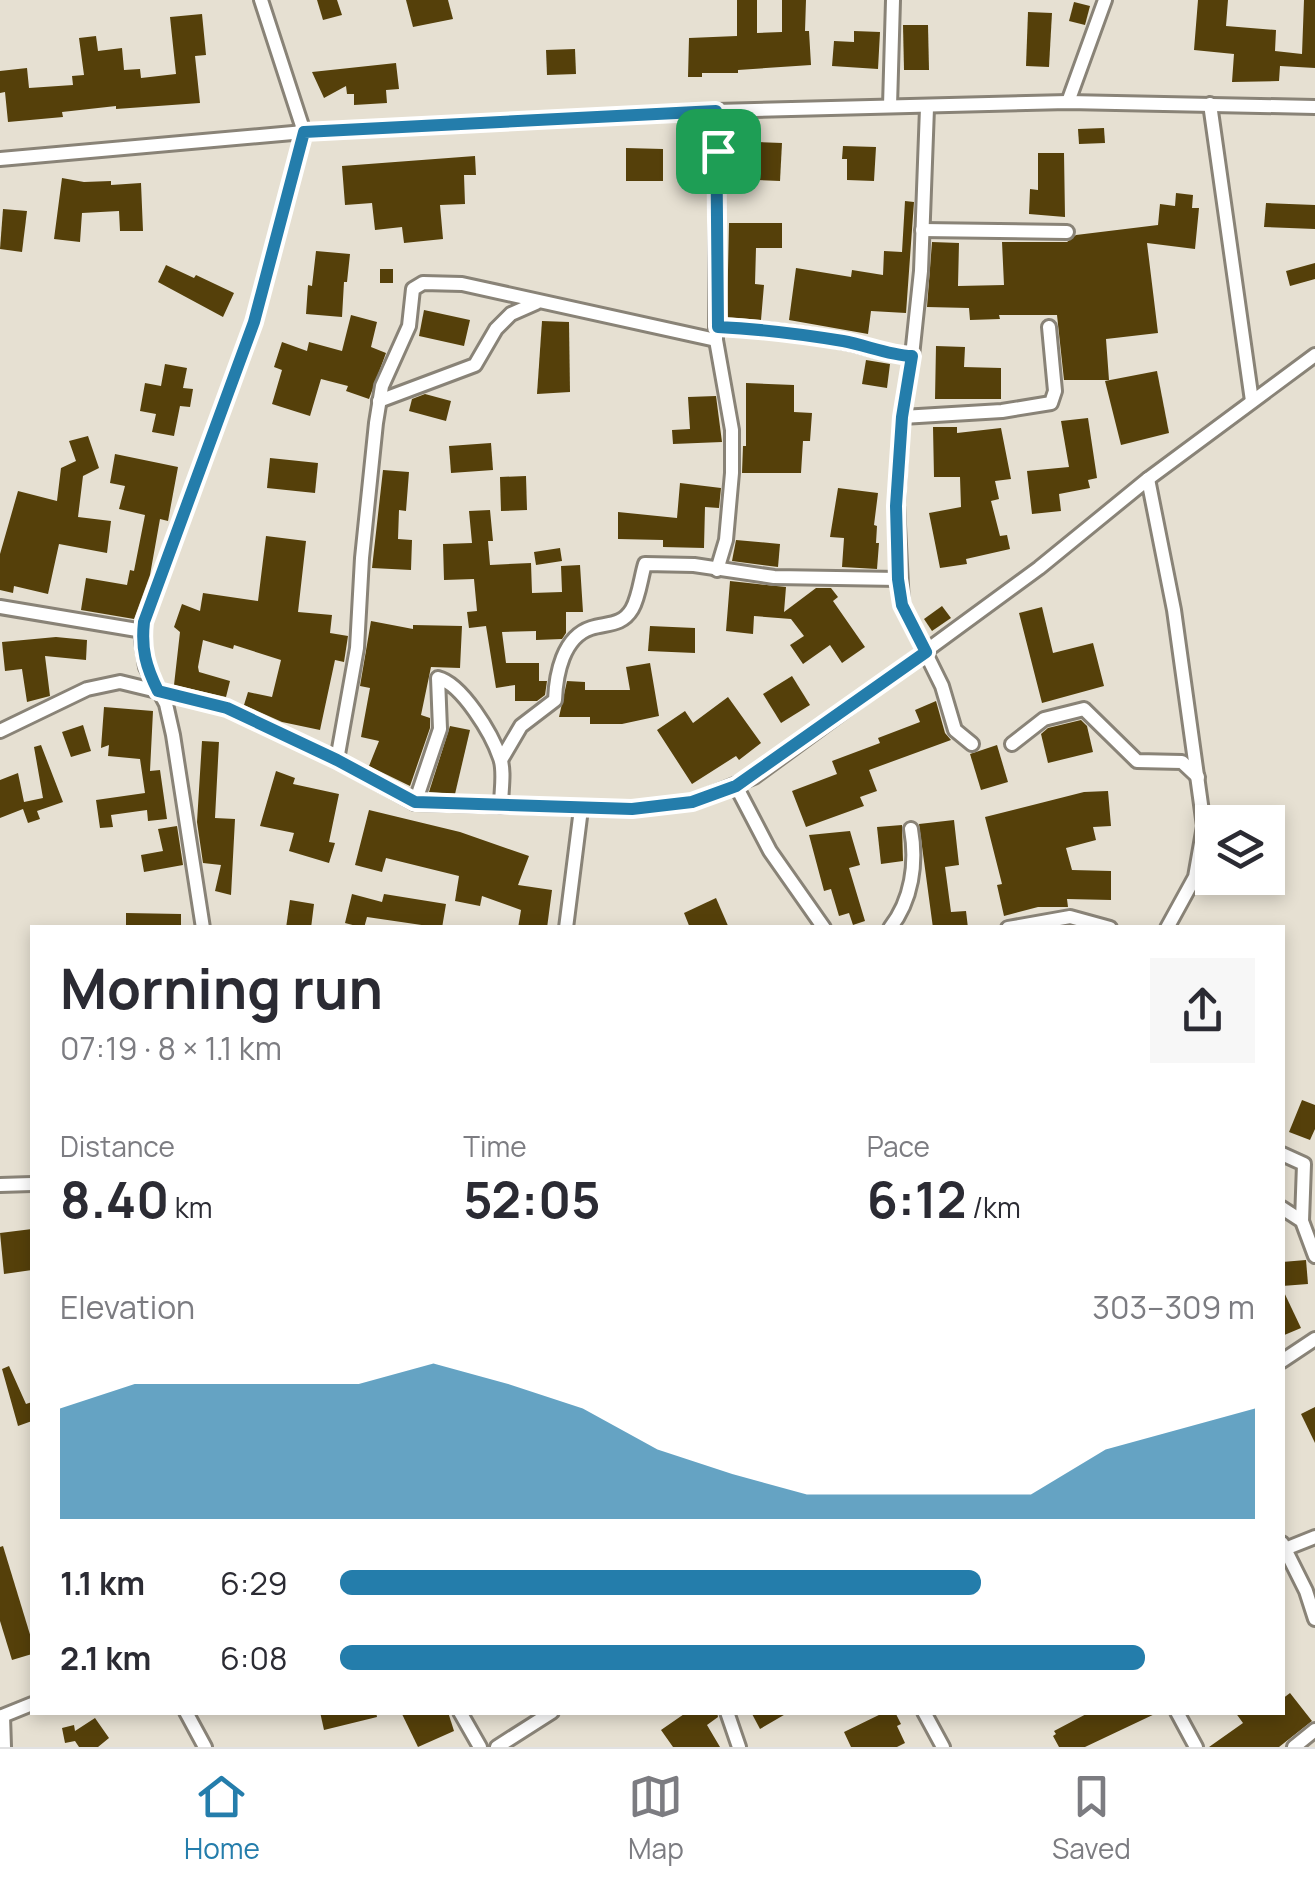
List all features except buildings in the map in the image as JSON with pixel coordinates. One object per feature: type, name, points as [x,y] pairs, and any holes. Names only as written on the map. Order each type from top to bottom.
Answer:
[{"type":"street","points":[[203,925],[173,735],[166,704],[146,667],[143,631],[163,565],[254,322],[304,132],[261,0]]},
{"type":"street","points":[[890,106],[893,0]]},
{"type":"street","points":[[1068,102],[1105,0]]},
{"type":"street","points":[[0,159],[304,132],[716,111],[1068,102],[1315,107]]},
{"type":"street","points":[[1210,104],[1252,401]]},
{"type":"street","points":[[927,108],[918,316],[902,417],[896,506],[898,579],[902,605],[942,686],[955,730],[972,744]]},
{"type":"street","points":[[716,111],[717,334],[726,382],[732,458],[726,540],[717,570]]},
{"type":"street","points":[[922,230],[1067,232]]},
{"type":"street","points":[[337,760],[357,648],[362,558],[379,401],[409,326],[413,289],[423,282],[462,284],[536,303],[717,334],[786,331],[891,355],[912,356]]},
{"type":"street","points":[[379,401],[475,365],[496,328],[511,314],[536,303]]},
{"type":"street","points":[[902,417],[1051,404],[1055,391],[1049,327]]},
{"type":"street","points":[[0,731],[88,689],[120,682],[227,708],[415,802],[632,809],[692,802],[736,786],[926,652],[1315,355]]},
{"type":"street","points":[[1148,479],[1174,610],[1204,826],[1195,877],[1168,925]]},
{"type":"street","points":[[501,760],[521,726],[555,700],[556,679],[570,643],[588,628],[618,623],[633,609],[645,564],[694,565],[774,577],[898,579]]},
{"type":"street","points":[[0,608],[143,631]]},
{"type":"street","points":[[415,802],[440,729],[438,678],[447,680],[466,698],[501,760],[502,806]]},
{"type":"street","points":[[1012,744],[1044,719],[1084,708],[1137,761],[1182,762],[1198,777]]},
{"type":"street","points":[[736,786],[770,850],[822,925]]},
{"type":"street","points":[[566,925],[581,809]]},
{"type":"street","points":[[892,925],[904,910],[916,856],[911,829]]},
{"type":"street","points":[[1027,925],[1070,918],[1098,925]]},
{"type":"street","points":[[1285,1155],[1304,1164],[1302,1221],[1315,1256]]},
{"type":"street","points":[[0,1185],[30,1184]]},
{"type":"street","points":[[1285,1210],[1302,1221]]},
{"type":"street","points":[[1285,1359],[1315,1340]]},
{"type":"street","points":[[1285,1546],[1315,1537]]},
{"type":"street","points":[[1285,1548],[1315,1619]]},
{"type":"street","points":[[4,1747],[2,1716],[30,1705]]},
{"type":"street","points":[[188,1715],[205,1747]]},
{"type":"street","points":[[462,1715],[480,1747]]},
{"type":"street","points":[[496,1747],[547,1715]]},
{"type":"street","points":[[728,1715],[739,1747]]},
{"type":"street","points":[[926,1715],[942,1747]]},
{"type":"street","points":[[1178,1715],[1196,1747]]},
{"type":"street","points":[[1294,1747],[1315,1730]]},
{"type":"route","points":[[716,111],[718,151],[718,327],[786,331],[891,355],[912,356],[902,417],[896,506],[898,579],[902,605],[926,652],[754,777],[692,802],[632,809],[415,802],[227,708],[158,691],[146,667],[144,622],[254,322],[304,132],[716,111]]}]
